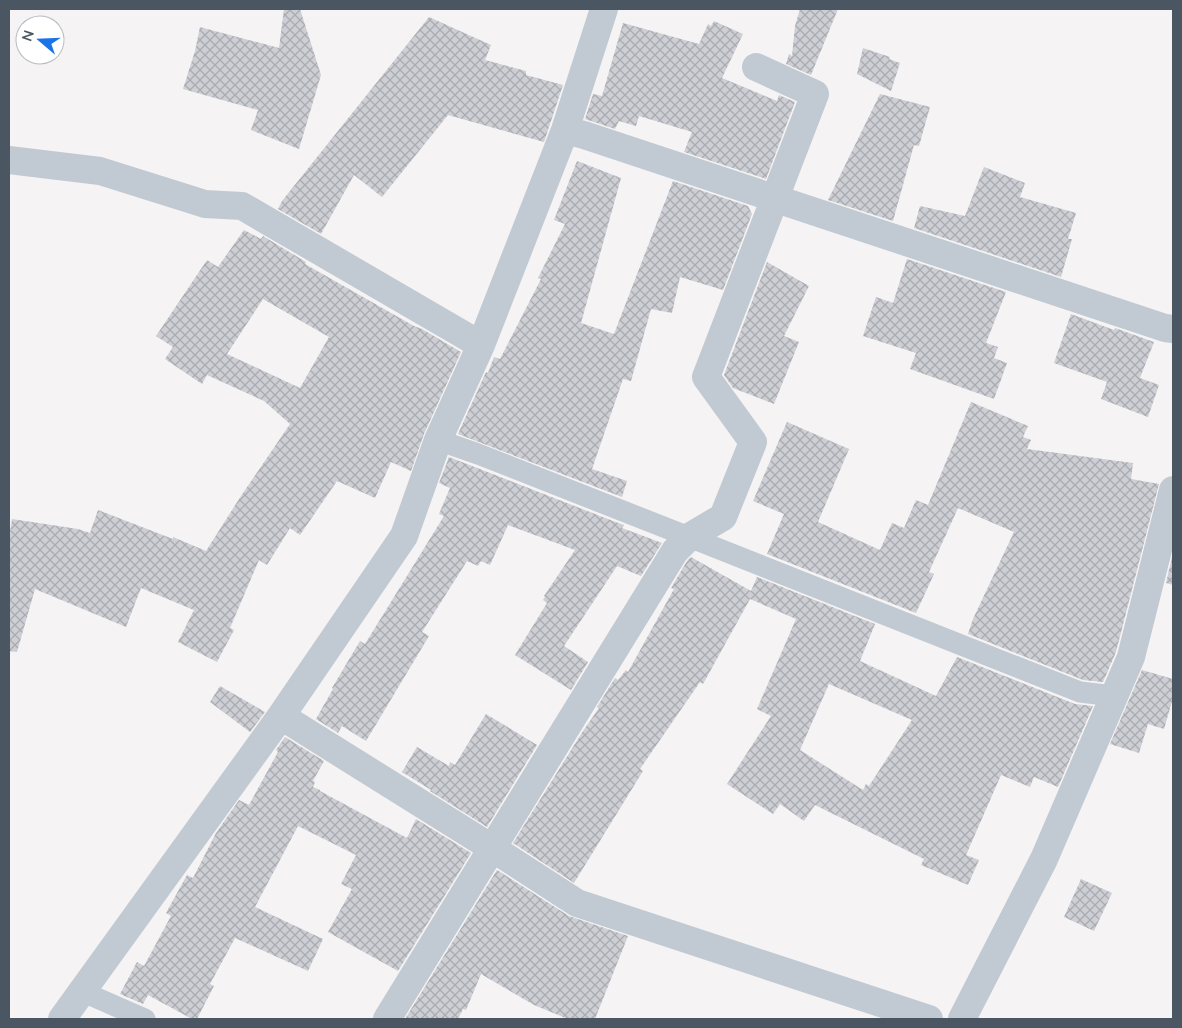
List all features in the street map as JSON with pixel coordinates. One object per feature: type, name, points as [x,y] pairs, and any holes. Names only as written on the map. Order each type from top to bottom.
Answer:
[{"type":"street","points":[[62,1019],[280,716],[404,536],[438,440],[481,346],[565,130],[604,9]]},
{"type":"street","points":[[387,1019],[675,551],[689,537],[723,517],[753,442],[706,377],[815,94],[756,67]]},
{"type":"street","points":[[565,130],[1165,328],[1173,329]]},
{"type":"street","points":[[9,160],[100,171],[205,204],[242,206],[481,346]]},
{"type":"street","points":[[962,1019],[1044,859],[1131,656],[1173,490]]},
{"type":"street","points":[[280,716],[577,903],[929,1019]]},
{"type":"lane","points":[[438,440],[1080,692],[1114,696]]},
{"type":"lane","points":[[82,991],[145,1019]]},
{"type":"building","points":[[284,9],[300,9],[321,75],[299,149],[251,130],[258,110],[183,89],[195,51],[200,27],[279,48]]},
{"type":"building","points":[[800,9],[838,9],[811,75],[786,64],[789,54],[792,56],[795,26]]},
{"type":"building","points":[[429,17],[491,45],[485,60],[526,71],[526,75],[563,85],[544,142],[448,115],[382,197],[354,175],[321,234],[278,209],[282,201]]},
{"type":"building","points":[[714,21],[743,34],[722,78],[777,101],[779,95],[795,102],[766,179],[684,152],[692,132],[639,116],[636,126],[619,121],[615,129],[585,119],[593,94],[602,96],[623,23],[699,44],[708,24],[711,26]]},
{"type":"building","points":[[863,48],[890,57],[889,59],[900,63],[891,91],[857,74]]},
{"type":"building","points":[[880,94],[930,107],[919,146],[914,145],[893,221],[828,200]]},
{"type":"building","points":[[577,161],[621,178],[581,323],[614,334],[673,181],[748,206],[752,214],[723,290],[680,277],[672,313],[651,309],[631,381],[623,379],[592,469],[627,481],[622,497],[458,434],[494,357],[500,359],[541,279],[538,278],[565,224],[554,220]]},
{"type":"building","points":[[984,167],[1025,183],[1020,197],[1076,213],[1068,239],[1072,239],[1061,277],[914,228],[920,206],[965,216]]},
{"type":"building","points":[[244,230],[261,239],[263,236],[306,262],[305,264],[461,352],[424,434],[411,471],[391,462],[375,498],[337,481],[300,535],[290,528],[267,565],[259,560],[230,628],[234,630],[217,662],[178,642],[194,610],[141,588],[126,627],[35,589],[17,652],[9,651],[9,538],[12,519],[78,529],[90,533],[98,510],[206,551],[290,424],[264,401],[207,375],[202,384],[165,359],[173,347],[156,336],[207,260],[218,267]],"holes":[[[263,299],[329,337],[300,388],[227,354]]]},
{"type":"building","points":[[907,259],[1006,292],[986,343],[998,347],[994,358],[1007,363],[994,399],[910,369],[916,353],[863,336],[876,297],[893,303]]},
{"type":"building","points":[[767,262],[809,286],[784,336],[799,342],[774,404],[733,388],[724,375]]},
{"type":"building","points":[[1071,314],[1154,342],[1140,378],[1159,385],[1148,417],[1101,399],[1107,382],[1054,363]]},
{"type":"building","points":[[971,402],[1028,426],[1023,437],[1031,440],[1027,449],[1133,463],[1131,479],[1159,484],[1116,652],[1103,682],[1083,680],[968,634],[973,619],[1014,532],[958,508],[929,572],[934,574],[916,613],[767,554],[784,514],[753,501],[787,422],[849,449],[818,522],[880,550],[892,523],[904,528],[916,500],[928,505]]},
{"type":"building","points":[[449,457],[624,525],[622,528],[662,543],[641,576],[617,566],[564,646],[588,662],[571,690],[515,655],[547,603],[543,600],[544,596],[575,550],[508,525],[490,565],[481,561],[478,566],[467,561],[422,632],[429,636],[366,741],[342,726],[338,733],[316,719],[360,641],[365,644],[444,516],[439,514],[450,488],[439,483]]},
{"type":"building","points":[[1173,553],[1173,585],[1166,583]]},
{"type":"building","points":[[691,557],[751,591],[757,577],[875,624],[860,661],[936,696],[957,657],[1075,704],[1093,706],[1058,787],[1034,777],[1030,787],[1001,775],[966,855],[979,860],[968,885],[921,865],[924,859],[815,805],[804,821],[780,804],[773,814],[727,784],[771,716],[757,709],[796,619],[750,599],[703,684],[700,682],[640,769],[643,771],[574,883],[513,843],[599,708],[597,707],[615,678],[618,680],[626,670],[628,672],[674,589],[671,588]],"holes":[[[829,684],[912,720],[869,786],[866,784],[863,790],[800,750]]]},
{"type":"building","points":[[1142,670],[1173,679],[1173,698],[1164,729],[1148,724],[1139,753],[1110,744]]},
{"type":"building","points":[[220,686],[265,712],[250,732],[210,702]]},
{"type":"building","points":[[486,714],[537,745],[487,827],[402,772],[417,747],[449,766],[450,762],[455,765]]},
{"type":"building","points":[[285,737],[324,761],[313,781],[315,782],[313,787],[407,838],[416,819],[471,853],[398,971],[328,932],[352,889],[341,884],[356,855],[298,826],[255,907],[323,939],[308,971],[235,938],[210,984],[214,986],[197,1019],[192,1019],[148,995],[143,1004],[120,994],[137,962],[144,966],[171,916],[166,913],[187,875],[193,878],[216,833],[239,800],[249,805],[278,752],[276,750]]},
{"type":"building","points":[[497,870],[569,916],[628,936],[595,1019],[568,1019],[534,1005],[481,974],[466,1010],[463,1009],[458,1019],[405,1019]]},
{"type":"building","points":[[1081,879],[1112,893],[1094,931],[1064,917]]}]
